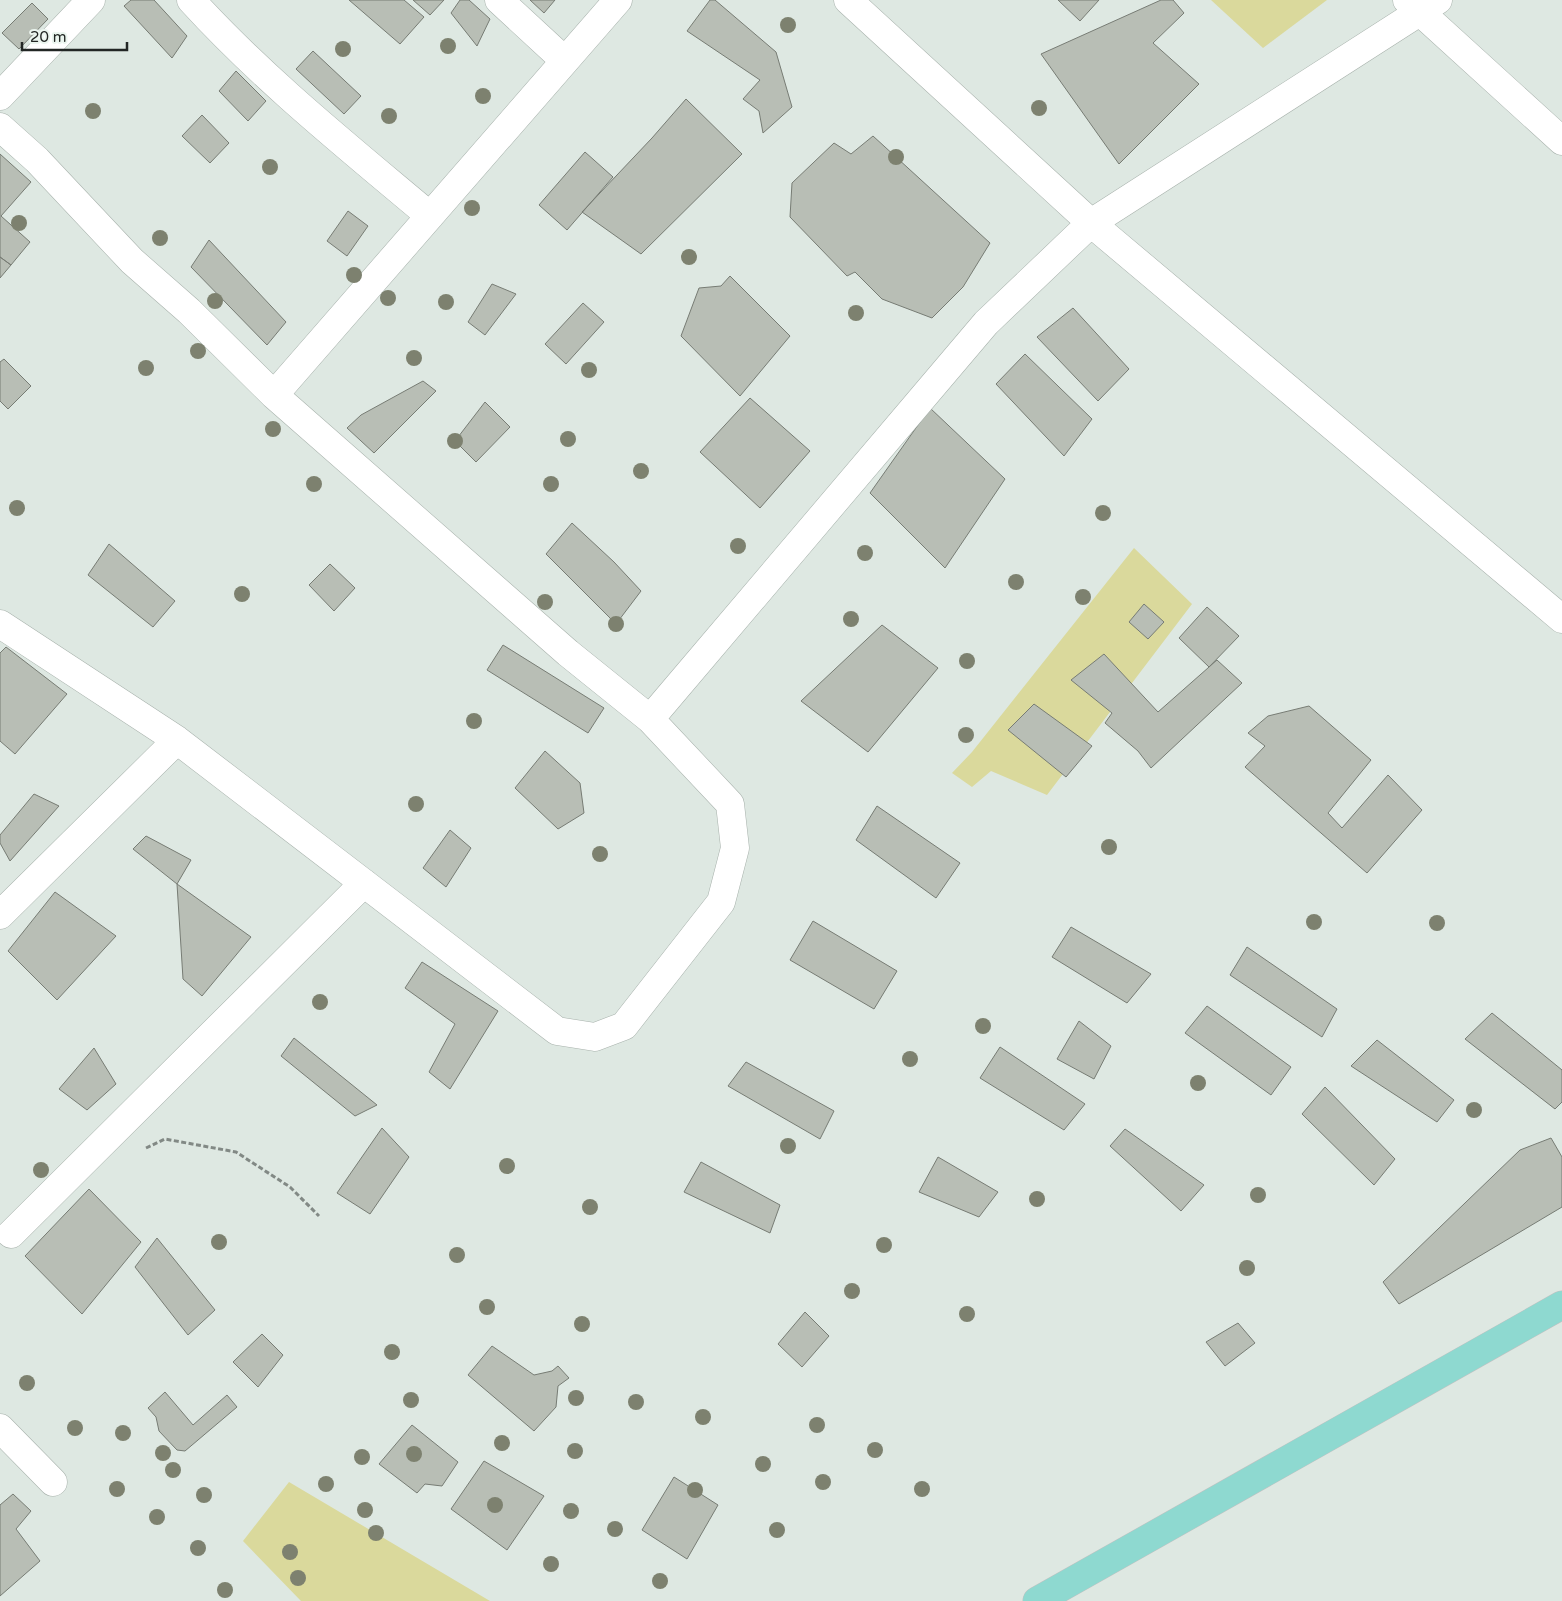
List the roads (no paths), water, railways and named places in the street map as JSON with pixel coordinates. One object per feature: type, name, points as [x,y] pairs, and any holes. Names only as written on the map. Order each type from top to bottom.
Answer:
[{"type":"main road","points":[[1037,1601],[1562,1305]]},
{"type":"street","points":[[0,96],[91,0]]},
{"type":"street","points":[[191,0],[218,30],[317,122],[430,216]]},
{"type":"street","points":[[499,0],[565,61]]},
{"type":"street","points":[[274,395],[618,0]]},
{"type":"street","points":[[848,0],[1091,223],[1562,619]]},
{"type":"street","points":[[650,719],[986,323],[1091,223],[1421,4],[1562,141]]},
{"type":"street","points":[[0,127],[37,160],[132,261],[189,311],[274,395],[568,653],[650,719],[730,804],[735,848],[721,902],[624,1026],[596,1037],[557,1031],[177,740],[0,624]]},
{"type":"street","points":[[0,915],[177,740]]},
{"type":"street","points":[[4,1233],[364,883]]},
{"type":"street","points":[[0,1428],[52,1482]]}]
